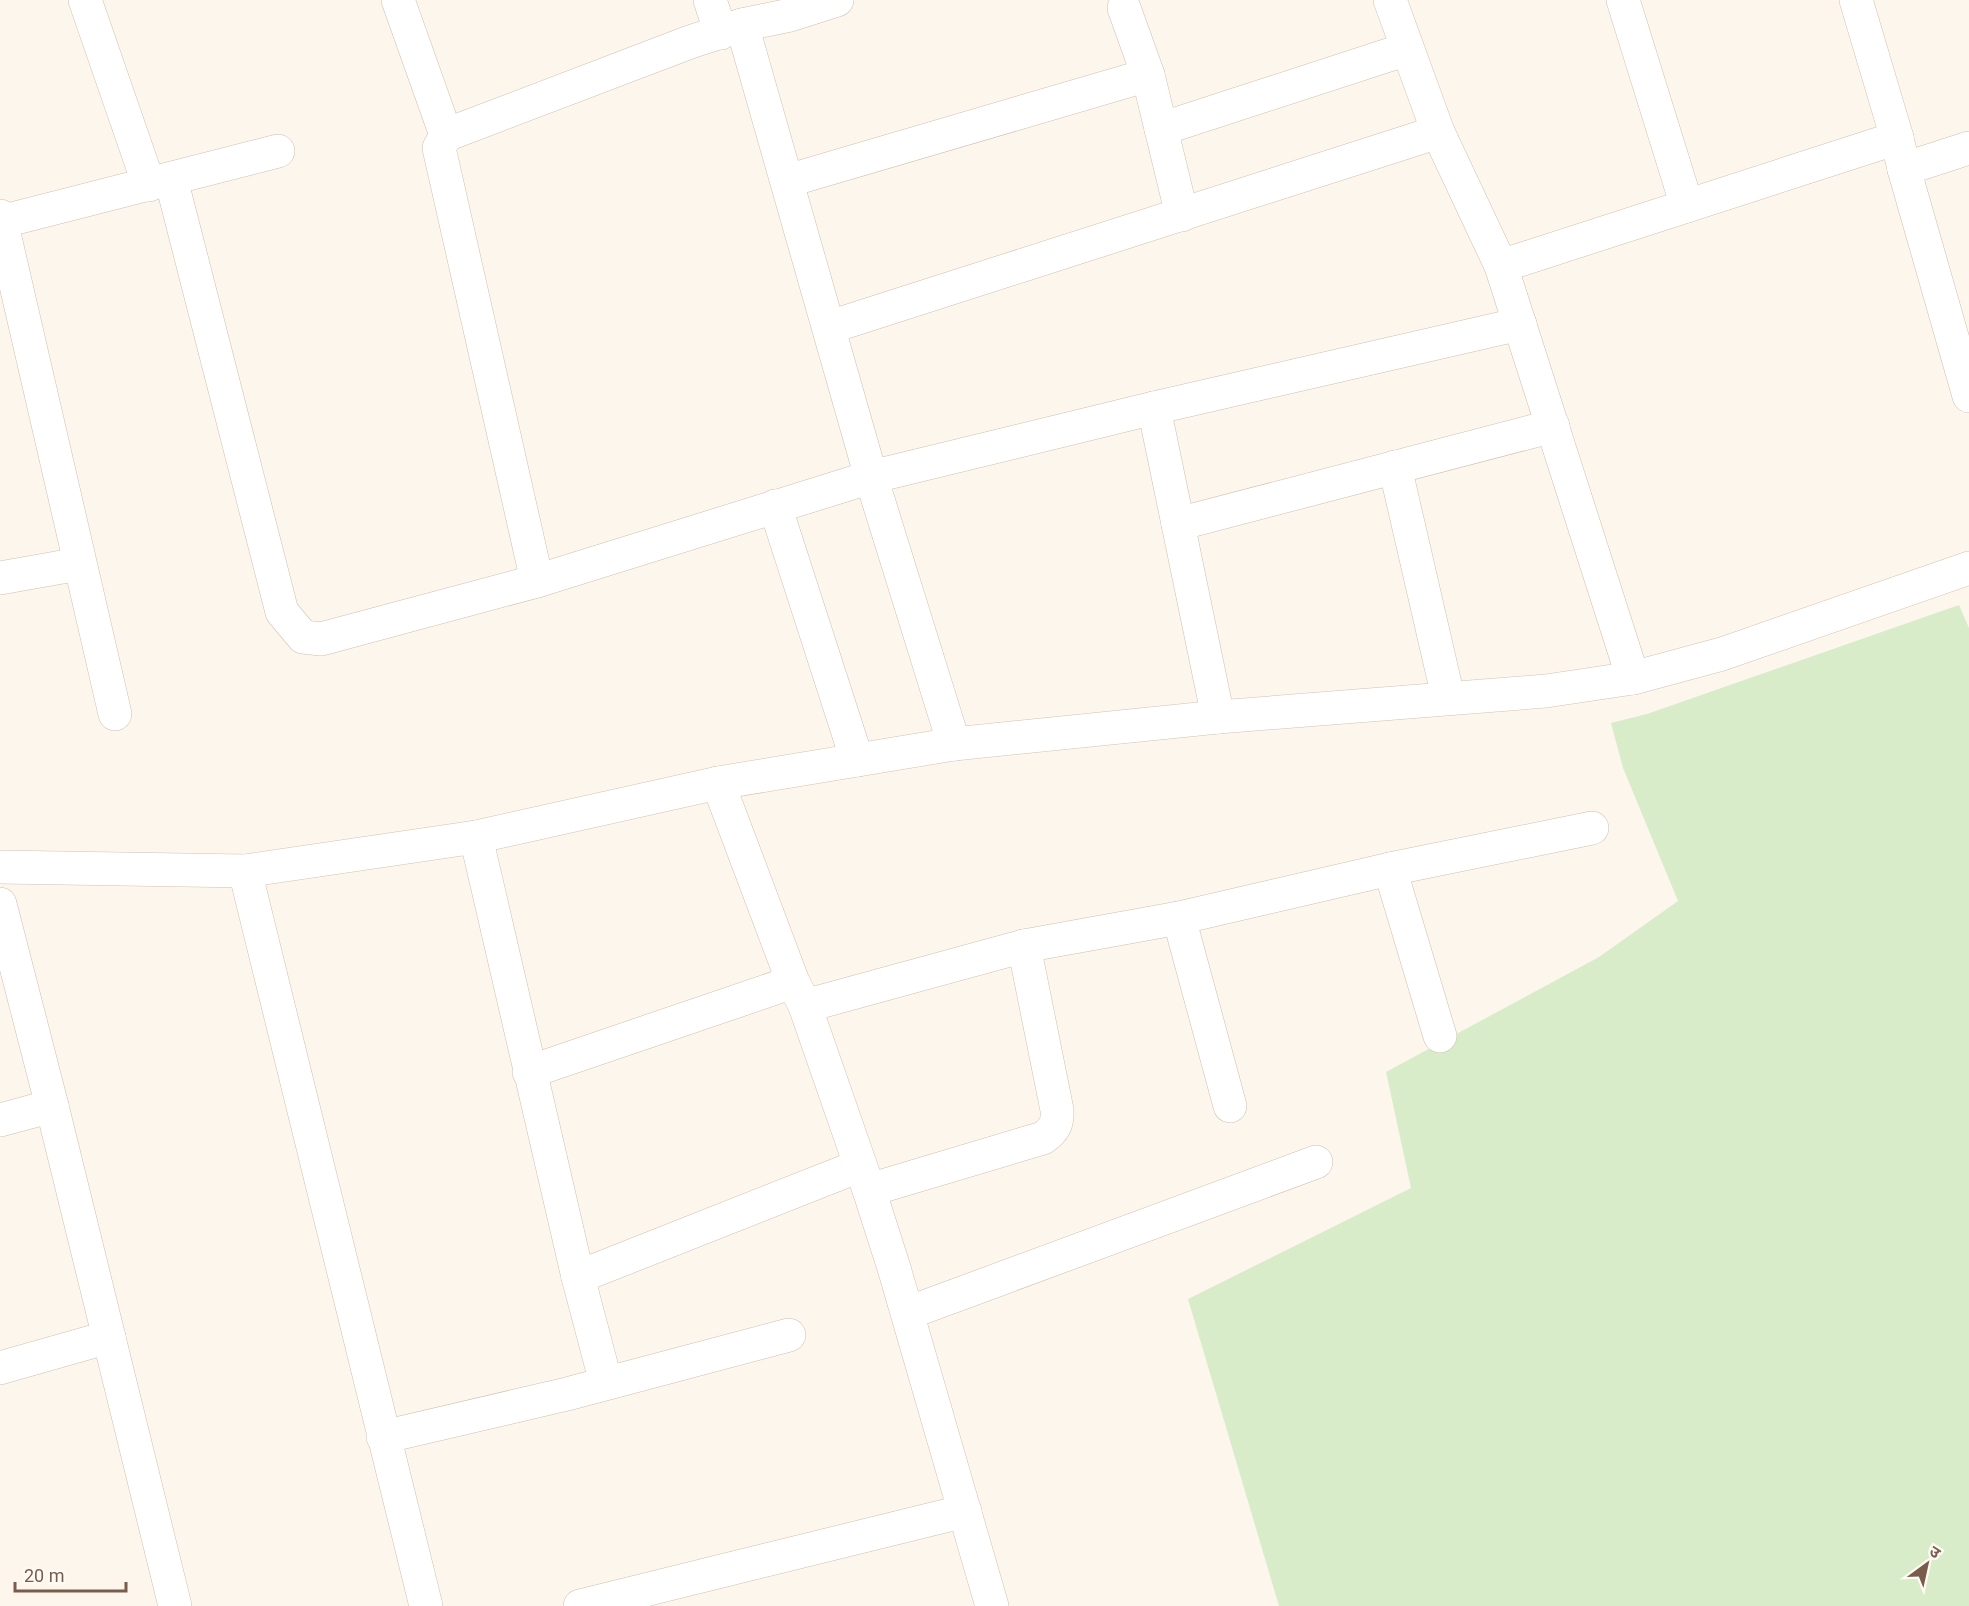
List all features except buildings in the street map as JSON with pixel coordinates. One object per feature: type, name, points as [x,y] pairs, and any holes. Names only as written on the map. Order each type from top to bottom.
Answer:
[{"type":"street","points":[[85,0],[160,182],[282,612],[303,638],[321,639],[537,581],[871,477],[1154,408],[1520,324]]},
{"type":"street","points":[[398,0],[446,135]]},
{"type":"street","points":[[711,0],[731,29],[788,181],[871,477],[954,744]]},
{"type":"street","points":[[537,581],[439,148],[446,135],[690,42],[837,0]]},
{"type":"street","points":[[1390,0],[1438,132],[1501,266],[1633,678]]},
{"type":"street","points":[[1623,0],[1687,207]]},
{"type":"street","points":[[1856,0],[1904,169],[1965,361],[1969,396]]},
{"type":"street","points":[[1124,8],[1148,75],[1182,214]]},
{"type":"street","points":[[1161,129],[1407,49]]},
{"type":"street","points":[[788,181],[1148,75]]},
{"type":"street","points":[[830,327],[1438,132]]},
{"type":"street","points":[[1501,266],[1897,138]]},
{"type":"street","points":[[1904,169],[1969,148]]},
{"type":"street","points":[[115,714],[1,220],[278,151]]},
{"type":"street","points":[[1154,408],[1218,717]]},
{"type":"street","points":[[1178,524],[1552,426]]},
{"type":"street","points":[[1395,467],[1448,698]]},
{"type":"street","points":[[775,506],[857,760]]},
{"type":"street","points":[[0,578],[79,564]]},
{"type":"street","points":[[0,867],[244,871],[476,837],[718,783],[954,744],[1218,717],[1546,691],[1633,678],[1722,654],[1969,568]]},
{"type":"street","points":[[718,783],[799,994],[864,1178],[908,1314],[992,1606]]},
{"type":"street","points":[[529,1072],[799,994],[1024,946],[1179,918],[1390,869],[1592,828]]},
{"type":"street","points":[[476,837],[529,1072],[606,1383]]},
{"type":"street","points":[[1390,869],[1440,1036]]},
{"type":"street","points":[[244,871],[383,1437],[419,1605]]},
{"type":"street","points":[[0,904],[175,1606]]},
{"type":"street","points":[[1179,918],[1230,1106]]},
{"type":"street","points":[[578,1277],[864,1178],[1043,1138],[1054,1130],[1058,1110],[1024,946]]},
{"type":"street","points":[[0,1120],[52,1106]]},
{"type":"street","points":[[908,1314],[1316,1162]]},
{"type":"street","points":[[383,1437],[567,1394],[789,1335]]},
{"type":"street","points":[[0,1368],[109,1337]]},
{"type":"street","points":[[580,1606],[965,1511]]},
{"type":"green space","points":[[1959,605],[1969,628],[1969,1606],[1279,1606],[1188,1299],[1411,1188],[1386,1072],[1599,957],[1678,901],[1623,768],[1611,723],[1647,714]]}]
